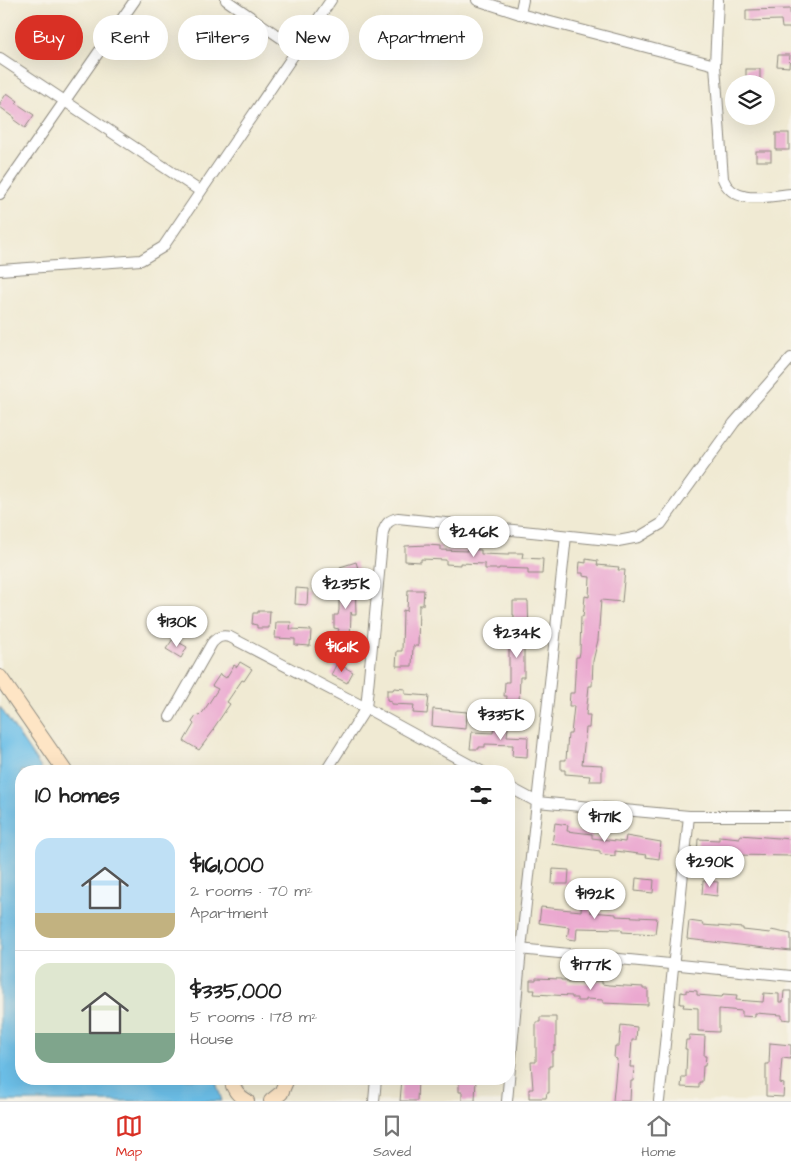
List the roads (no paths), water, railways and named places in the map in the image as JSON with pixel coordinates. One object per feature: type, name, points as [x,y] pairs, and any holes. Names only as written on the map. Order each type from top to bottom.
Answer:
[{"type":"main road","points":[[0,677],[61,765]]},
{"type":"main road","points":[[271,1101],[276,1098],[285,1085]]},
{"type":"main road","points":[[281,1101],[285,1085]]},
{"type":"main road","points":[[235,1090],[247,1101]]},
{"type":"street","points":[[0,194],[135,0]]},
{"type":"street","points":[[226,0],[278,36]]},
{"type":"street","points":[[321,15],[331,0]]},
{"type":"street","points":[[477,0],[520,14],[715,65]]},
{"type":"street","points":[[520,14],[523,0]]},
{"type":"street","points":[[718,0],[715,65],[723,179],[727,188],[739,196],[752,198],[791,194]]},
{"type":"street","points":[[0,58],[200,191]]},
{"type":"street","points":[[0,270],[141,260],[163,247],[289,60]]},
{"type":"street","points":[[330,765],[366,708],[383,532],[386,524],[391,519],[398,518],[618,541],[639,537],[661,524],[734,423],[791,358]]},
{"type":"street","points":[[515,1014],[566,536]]},
{"type":"street","points":[[170,717],[212,643],[217,637],[224,636],[230,637],[366,708],[470,765]]},
{"type":"street","points":[[515,789],[537,802],[689,816],[791,816]]},
{"type":"street","points":[[658,1101],[689,816]]},
{"type":"street","points":[[515,948],[791,976]]},
{"type":"street","points":[[374,1101],[375,1085]]},
{"type":"street","points":[[507,1101],[508,1085]]},
{"type":"water","points":[[0,707],[39,765],[15,765],[15,1085],[217,1085],[222,1101],[0,1101]]}]
